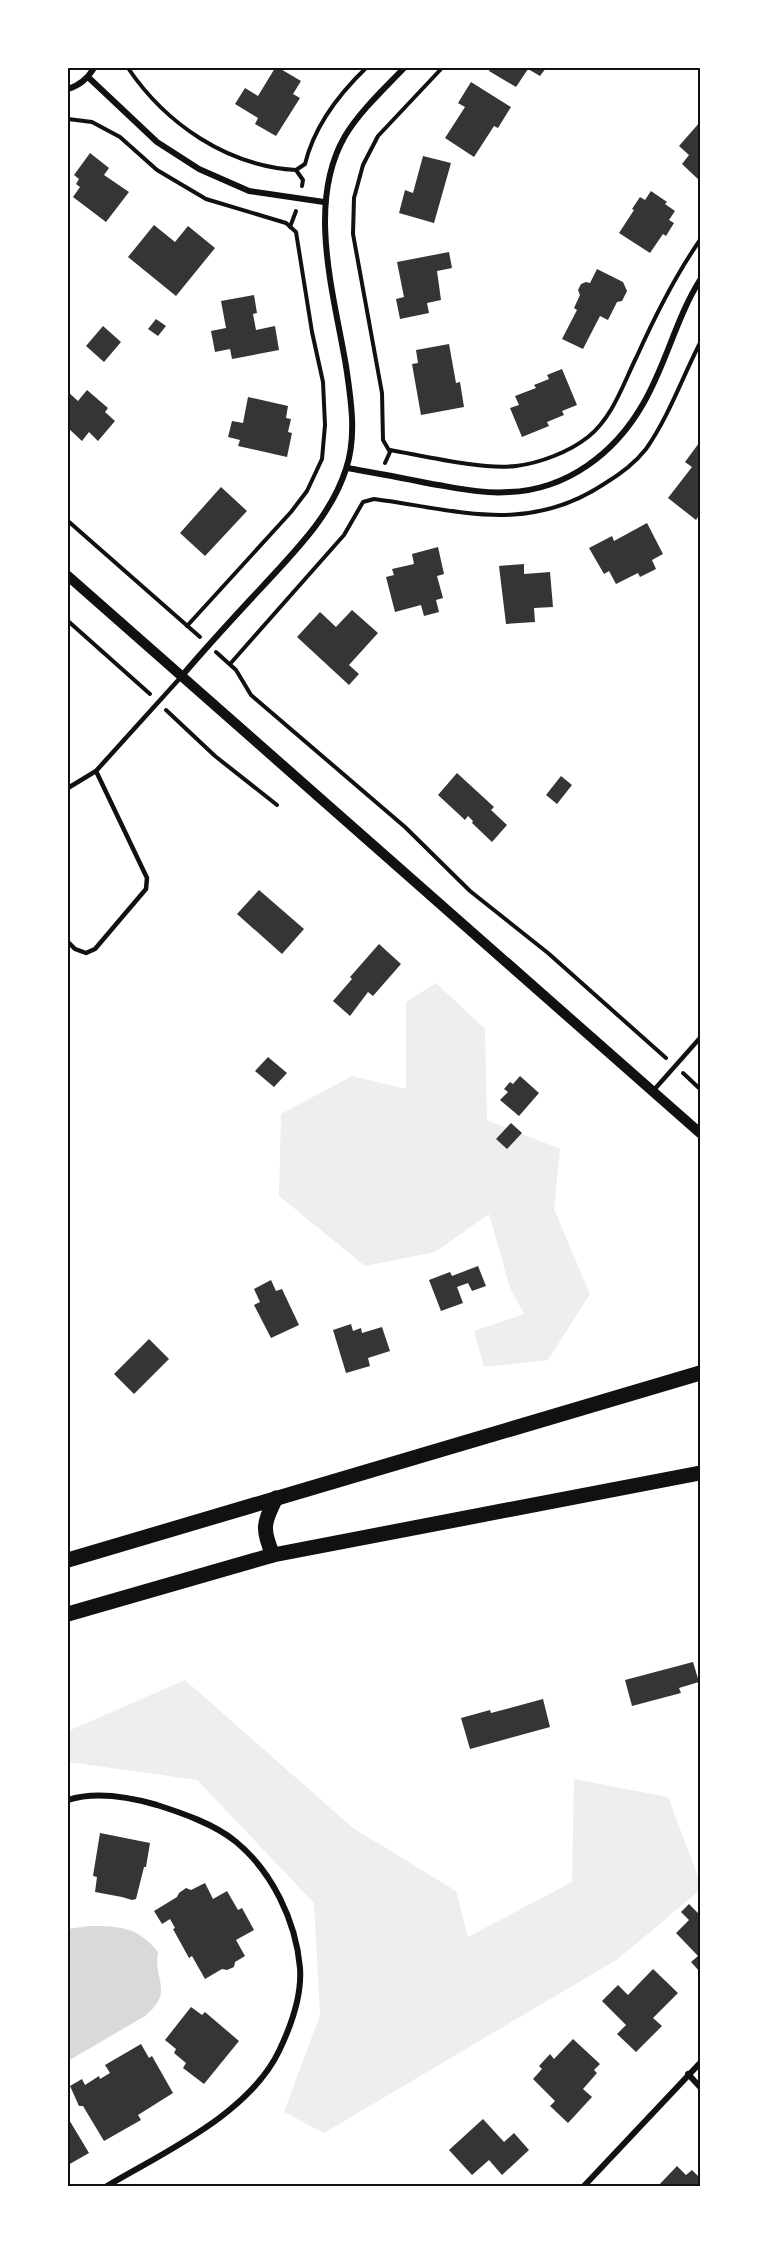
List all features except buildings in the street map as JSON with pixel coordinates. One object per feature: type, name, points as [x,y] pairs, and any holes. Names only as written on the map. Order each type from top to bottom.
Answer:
[{"type":"main road","points":[[68,1560],[700,1373]]},
{"type":"main road","points":[[68,1614],[273,1555],[700,1473]]},
{"type":"main road","points":[[273,1555],[265,1535],[266,1522],[276,1498]]},
{"type":"street","points":[[68,89],[77,86],[88,77],[94,68]]},
{"type":"street","points":[[181,677],[301,544],[338,493],[347,468],[352,442],[352,407],[327,249],[324,202],[330,168],[345,136],[404,68]]},
{"type":"street","points":[[88,77],[157,142],[199,169],[249,191],[324,202]]},
{"type":"street","points":[[347,468],[475,491],[510,492],[541,487],[578,472],[594,462],[619,439],[643,404],[700,280]]},
{"type":"street","points":[[68,576],[700,1133]]},
{"type":"street","points":[[68,1800],[79,1796],[130,1797],[185,1813],[234,1841],[266,1874],[290,1920],[300,1969],[296,2009],[279,2052],[254,2089],[219,2119],[107,2187]]},
{"type":"street","points":[[584,2187],[700,2063]]},
{"type":"street","points":[[688,2074],[700,2087]]},
{"type":"lane","points":[[68,788],[96,771],[181,677]]},
{"type":"lane","points":[[68,942],[75,949],[86,953],[95,949],[146,889],[147,878],[96,771]]},
{"type":"lane","points":[[652,1091],[700,1038]]},
{"type":"path","points":[[128,68],[144,92],[211,146],[245,162],[296,170],[305,164],[309,147],[323,121],[350,83],[366,68]]},
{"type":"path","points":[[374,500],[380,474],[390,452],[383,440],[382,393],[353,234],[354,198],[363,165],[378,136],[442,68]]},
{"type":"path","points":[[68,119],[92,122],[120,137],[157,170],[206,199],[286,223],[296,232],[322,382],[325,425],[322,459],[307,491],[291,512],[187,626]]},
{"type":"path","points":[[290,227],[301,199],[303,180],[296,170]]},
{"type":"path","points":[[389,450],[451,461],[514,466],[542,460],[588,437],[606,417],[622,389],[657,314],[700,240]]},
{"type":"path","points":[[230,664],[345,535],[363,502],[374,500],[481,516],[517,516],[554,509],[590,494],[621,473],[645,450],[670,408],[700,343]]},
{"type":"path","points":[[68,521],[230,664],[251,695],[405,827],[470,891],[519,929],[700,1089]]},
{"type":"path","points":[[68,621],[215,756],[277,805]]},
{"type":"shaded area","points":[[436,983],[485,1029],[487,1120],[560,1149],[554,1209],[590,1294],[548,1360],[484,1367],[474,1331],[524,1314],[510,1288],[489,1214],[435,1252],[365,1266],[279,1196],[281,1114],[352,1076],[406,1089],[406,1002]]},
{"type":"shaded area","points":[[185,1680],[353,1828],[456,1891],[468,1937],[572,1882],[574,1779],[668,1797],[700,1882],[700,1890],[618,1959],[324,2133],[284,2112],[320,2015],[314,1903],[197,1780],[68,1762],[68,1731]]},
{"type":"shaded area","points":[[89,1926],[128,1930],[143,1937],[151,1944],[158,1952],[161,1992],[159,2000],[145,2016],[68,2061],[68,1929]]}]
